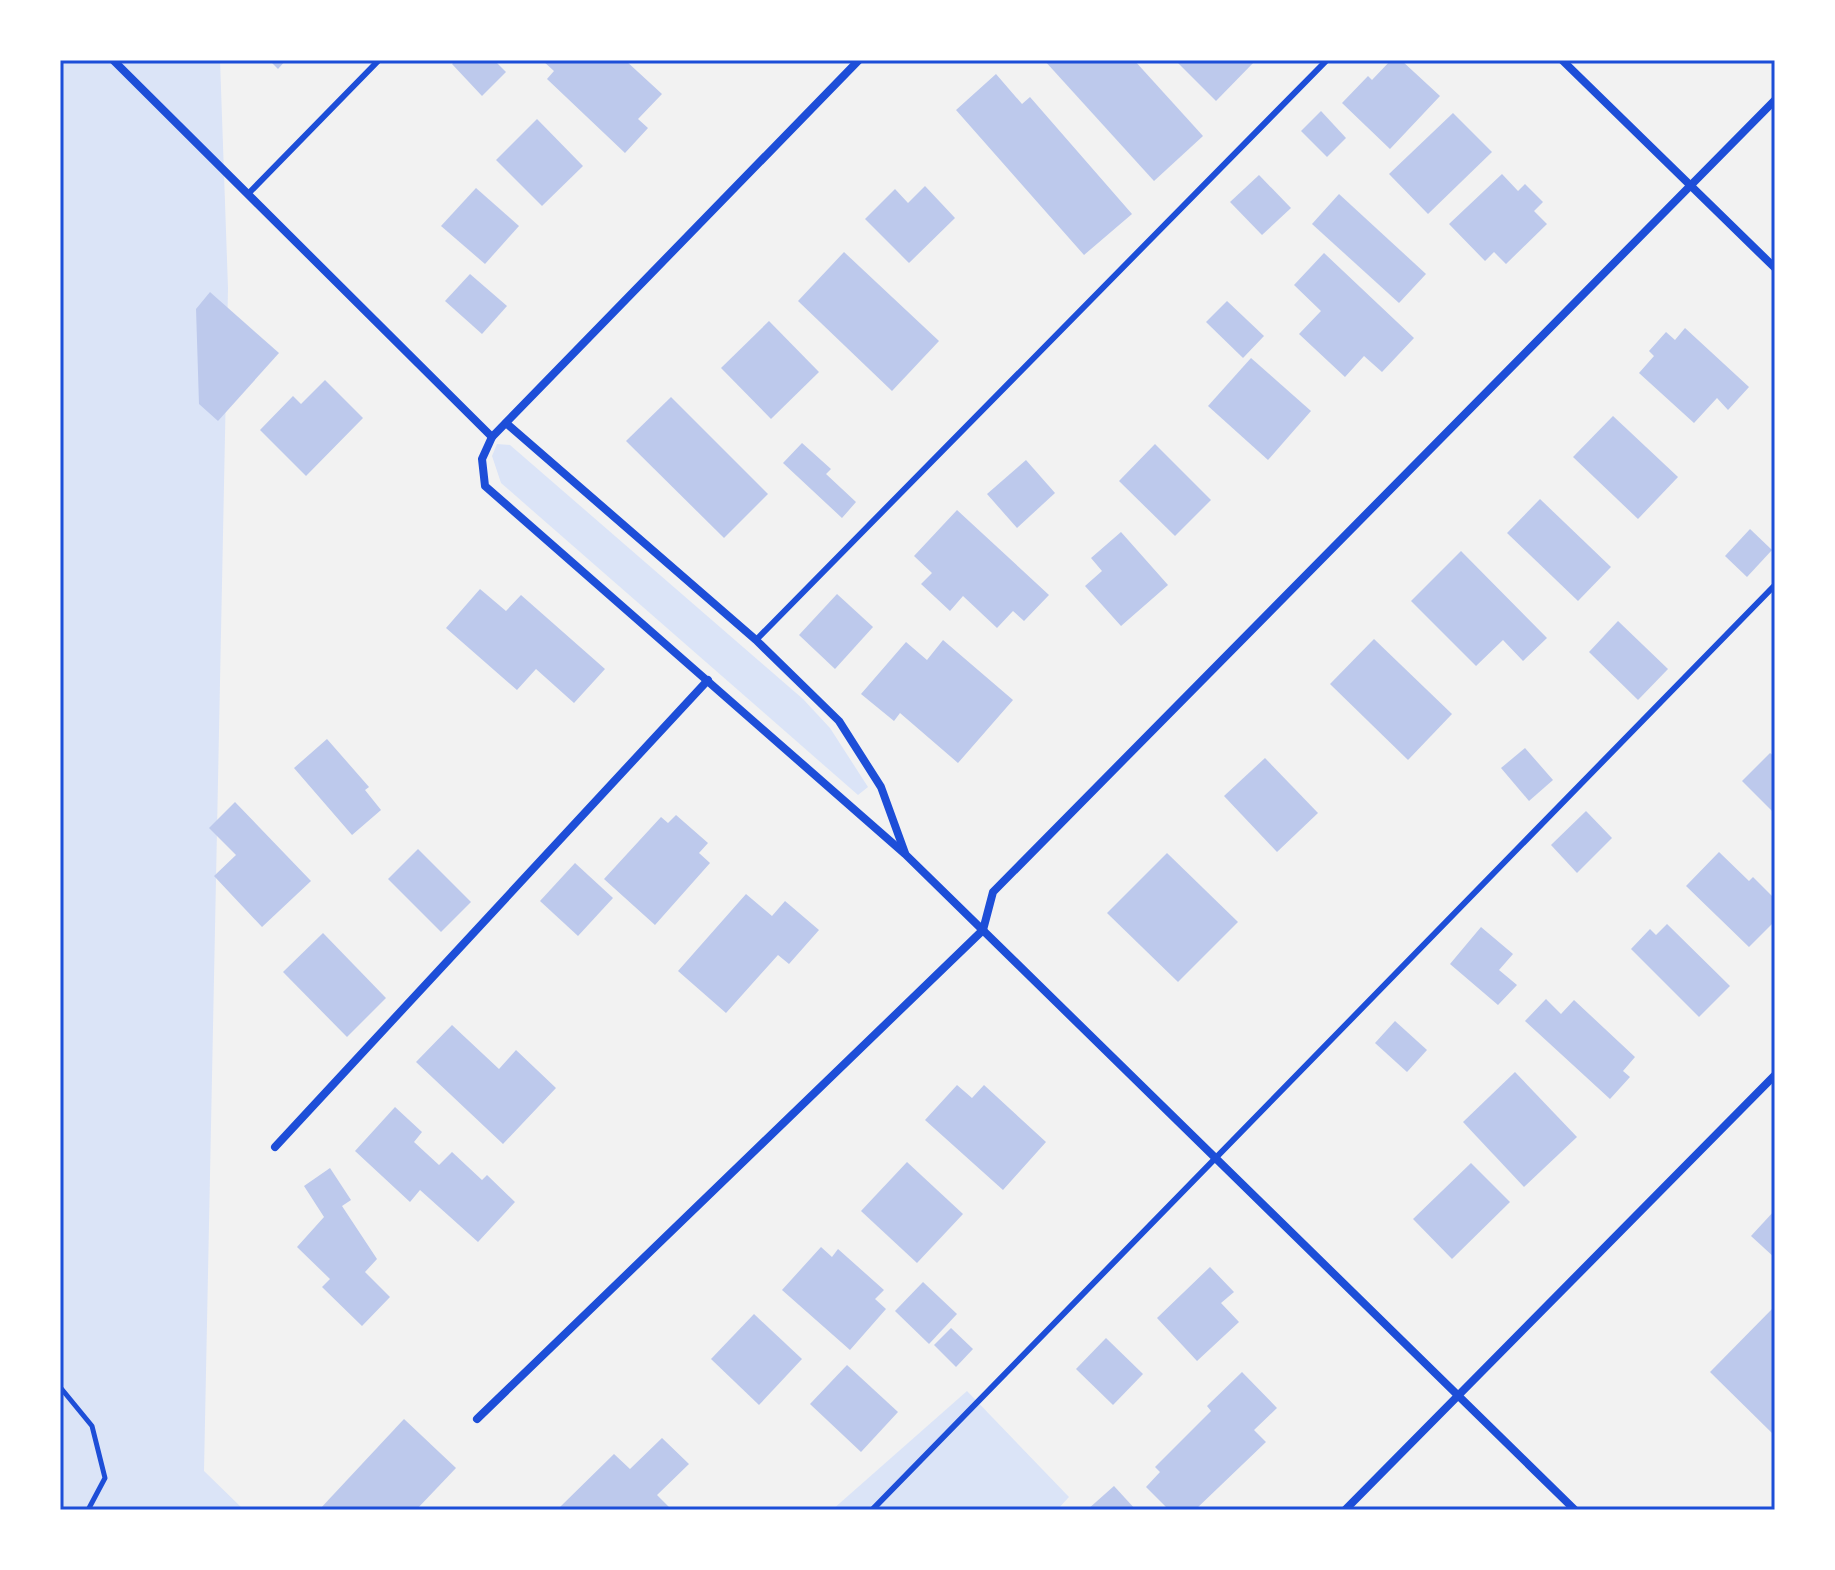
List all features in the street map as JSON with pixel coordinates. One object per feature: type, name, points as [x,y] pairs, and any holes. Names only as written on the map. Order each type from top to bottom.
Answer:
[{"type":"street","points":[[113,60],[492,437]]},
{"type":"street","points":[[859,60],[492,437],[482,459],[485,486],[905,854],[1575,1510]]},
{"type":"street","points":[[1562,60],[1775,268]]},
{"type":"street","points":[[477,1419],[983,930],[993,892],[1775,100]]},
{"type":"street","points":[[506,423],[756,640],[839,721],[881,787],[905,854]]},
{"type":"street","points":[[275,1147],[708,680]]},
{"type":"street","points":[[1345,1510],[1775,1075]]},
{"type":"lane","points":[[248,194],[379,60]]},
{"type":"lane","points":[[756,640],[1327,60]]},
{"type":"lane","points":[[872,1510],[1775,585]]},
{"type":"path","points":[[60,1387],[92,1426],[105,1478],[88,1510]]},
{"type":"shaded area","points":[[60,60],[220,60],[228,288],[204,1471],[244,1510],[60,1510]]},
{"type":"shaded area","points":[[497,444],[510,445],[803,699],[830,728],[868,787],[858,795],[501,483],[492,456]]},
{"type":"shaded area","points":[[967,1391],[1069,1497],[1057,1510],[832,1510]]},
{"type":"building","points":[[269,60],[286,60],[278,69]]},
{"type":"building","points":[[456,60],[494,60],[506,72],[482,96],[452,64]]},
{"type":"building","points":[[542,60],[625,60],[662,94],[638,119],[648,128],[625,153],[547,79],[554,71]]},
{"type":"building","points":[[1044,60],[1134,60],[1203,136],[1154,181]]},
{"type":"building","points":[[1175,60],[1256,60],[1216,101]]},
{"type":"building","points":[[1391,60],[1401,60],[1440,96],[1390,149],[1342,103],[1368,76],[1372,80]]},
{"type":"building","points":[[996,74],[1022,104],[1030,97],[1132,214],[1084,255],[956,110]]},
{"type":"building","points":[[1321,111],[1346,138],[1327,157],[1301,131]]},
{"type":"building","points":[[1453,113],[1492,152],[1428,214],[1389,174]]},
{"type":"building","points":[[537,119],[583,166],[542,206],[496,160]]},
{"type":"building","points":[[1502,174],[1518,191],[1525,184],[1543,202],[1534,211],[1547,224],[1506,264],[1494,252],[1485,261],[1449,224]]},
{"type":"building","points":[[1259,175],[1291,208],[1262,235],[1230,202]]},
{"type":"building","points":[[925,186],[955,218],[909,263],[865,219],[895,189],[908,203]]},
{"type":"building","points":[[476,188],[519,226],[485,264],[441,226]]},
{"type":"building","points":[[1339,194],[1426,274],[1399,303],[1312,224]]},
{"type":"building","points":[[844,252],[939,341],[892,391],[798,301]]},
{"type":"building","points":[[1324,253],[1414,338],[1382,372],[1364,356],[1345,377],[1299,334],[1321,311],[1294,285]]},
{"type":"building","points":[[470,274],[507,306],[482,334],[445,301]]},
{"type":"building","points":[[210,292],[279,353],[218,421],[199,404],[196,309]]},
{"type":"building","points":[[1227,301],[1264,336],[1243,358],[1206,322]]},
{"type":"building","points":[[769,321],[819,372],[771,419],[721,368]]},
{"type":"building","points":[[1685,328],[1749,387],[1728,410],[1717,398],[1694,423],[1639,373],[1654,356],[1649,351],[1666,332],[1675,340]]},
{"type":"building","points":[[1251,358],[1311,411],[1268,460],[1208,406]]},
{"type":"building","points":[[325,380],[363,418],[306,476],[260,430],[293,396],[301,404]]},
{"type":"building","points":[[671,397],[768,494],[724,538],[626,441]]},
{"type":"building","points":[[1613,416],[1678,477],[1638,519],[1573,457]]},
{"type":"building","points":[[802,443],[831,469],[826,474],[856,502],[842,518],[783,463]]},
{"type":"building","points":[[1155,444],[1211,500],[1175,536],[1119,481]]},
{"type":"building","points":[[1026,460],[1055,493],[1017,528],[987,494]]},
{"type":"building","points":[[1540,499],[1611,567],[1578,601],[1507,533]]},
{"type":"building","points":[[957,510],[1049,595],[1024,621],[1013,611],[997,628],[963,596],[950,611],[921,584],[932,573],[914,556]]},
{"type":"building","points":[[1750,529],[1772,550],[1747,577],[1725,556]]},
{"type":"building","points":[[1121,532],[1168,585],[1121,626],[1085,586],[1102,571],[1091,558]]},
{"type":"building","points":[[1461,551],[1547,638],[1523,661],[1503,640],[1476,666],[1411,601]]},
{"type":"building","points":[[480,589],[506,611],[521,595],[605,669],[574,703],[536,669],[517,690],[446,628]]},
{"type":"building","points":[[837,594],[873,627],[835,669],[799,635]]},
{"type":"building","points":[[1618,621],[1668,669],[1638,700],[1589,652]]},
{"type":"building","points":[[1374,639],[1452,714],[1408,760],[1330,684]]},
{"type":"building","points":[[943,640],[1013,700],[958,763],[900,713],[894,721],[861,694],[906,642],[927,660]]},
{"type":"building","points":[[327,739],[369,787],[365,790],[381,810],[352,835],[294,768]]},
{"type":"building","points":[[1525,748],[1553,780],[1529,801],[1501,768]]},
{"type":"building","points":[[1770,753],[1775,757],[1775,814],[1742,781]]},
{"type":"building","points":[[1265,758],[1318,813],[1277,852],[1224,796]]},
{"type":"building","points":[[235,802],[311,881],[262,927],[214,876],[236,855],[209,828]]},
{"type":"building","points":[[1586,811],[1612,838],[1577,873],[1551,845]]},
{"type":"building","points":[[676,815],[708,843],[699,853],[710,863],[655,925],[604,879],[661,817],[668,823]]},
{"type":"building","points":[[418,849],[471,902],[441,932],[388,879]]},
{"type":"building","points":[[1719,852],[1749,881],[1753,877],[1775,899],[1775,921],[1749,947],[1686,886]]},
{"type":"building","points":[[1167,853],[1238,922],[1178,982],[1107,913]]},
{"type":"building","points":[[575,863],[613,898],[578,936],[540,901]]},
{"type":"building","points":[[746,894],[772,916],[785,901],[819,930],[789,964],[778,955],[726,1013],[678,971]]},
{"type":"building","points":[[1667,924],[1730,986],[1699,1017],[1631,949],[1650,929],[1656,935]]},
{"type":"building","points":[[1481,927],[1513,954],[1499,970],[1517,985],[1498,1005],[1450,964]]},
{"type":"building","points":[[323,933],[386,998],[347,1037],[283,972]]},
{"type":"building","points":[[1546,999],[1561,1014],[1574,1000],[1635,1057],[1623,1071],[1630,1077],[1610,1099],[1525,1021]]},
{"type":"building","points":[[1395,1021],[1427,1050],[1407,1072],[1375,1043]]},
{"type":"building","points":[[452,1025],[499,1069],[516,1050],[556,1088],[503,1144],[416,1062]]},
{"type":"building","points":[[1515,1072],[1577,1137],[1524,1187],[1463,1122]]},
{"type":"building","points":[[957,1085],[972,1098],[984,1085],[1046,1142],[1003,1190],[925,1120]]},
{"type":"building","points":[[395,1107],[422,1132],[414,1142],[439,1165],[452,1152],[482,1180],[487,1175],[515,1202],[478,1242],[420,1190],[410,1202],[355,1151]]},
{"type":"building","points":[[907,1162],[963,1214],[917,1263],[861,1211]]},
{"type":"building","points":[[1471,1163],[1510,1202],[1452,1259],[1413,1219]]},
{"type":"building","points":[[330,1168],[351,1200],[342,1206],[377,1259],[365,1272],[390,1297],[362,1326],[322,1287],[330,1279],[297,1247],[324,1217],[304,1186]]},
{"type":"building","points":[[1775,1210],[1775,1258],[1751,1236]]},
{"type":"building","points":[[821,1247],[832,1257],[838,1249],[884,1290],[875,1299],[886,1309],[850,1350],[782,1290]]},
{"type":"building","points":[[1210,1267],[1234,1292],[1221,1303],[1239,1322],[1197,1361],[1157,1318]]},
{"type":"building","points":[[923,1282],[957,1314],[929,1344],[895,1311]]},
{"type":"building","points":[[1775,1306],[1775,1436],[1710,1372]]},
{"type":"building","points":[[754,1314],[802,1359],[759,1405],[711,1359]]},
{"type":"building","points":[[951,1328],[973,1349],[956,1367],[934,1345]]},
{"type":"building","points":[[1106,1338],[1143,1374],[1113,1405],[1076,1369]]},
{"type":"building","points":[[847,1365],[898,1412],[861,1452],[810,1404]]},
{"type":"building","points":[[1242,1372],[1277,1408],[1254,1430],[1266,1442],[1195,1510],[1169,1510],[1146,1487],[1160,1472],[1155,1467],[1211,1411],[1207,1406]]},
{"type":"building","points":[[404,1419],[456,1468],[416,1510],[319,1510]]},
{"type":"building","points":[[662,1438],[689,1464],[657,1495],[672,1510],[563,1510],[560,1507],[614,1454],[630,1469]]},
{"type":"building","points":[[1114,1486],[1136,1510],[1087,1510]]}]
